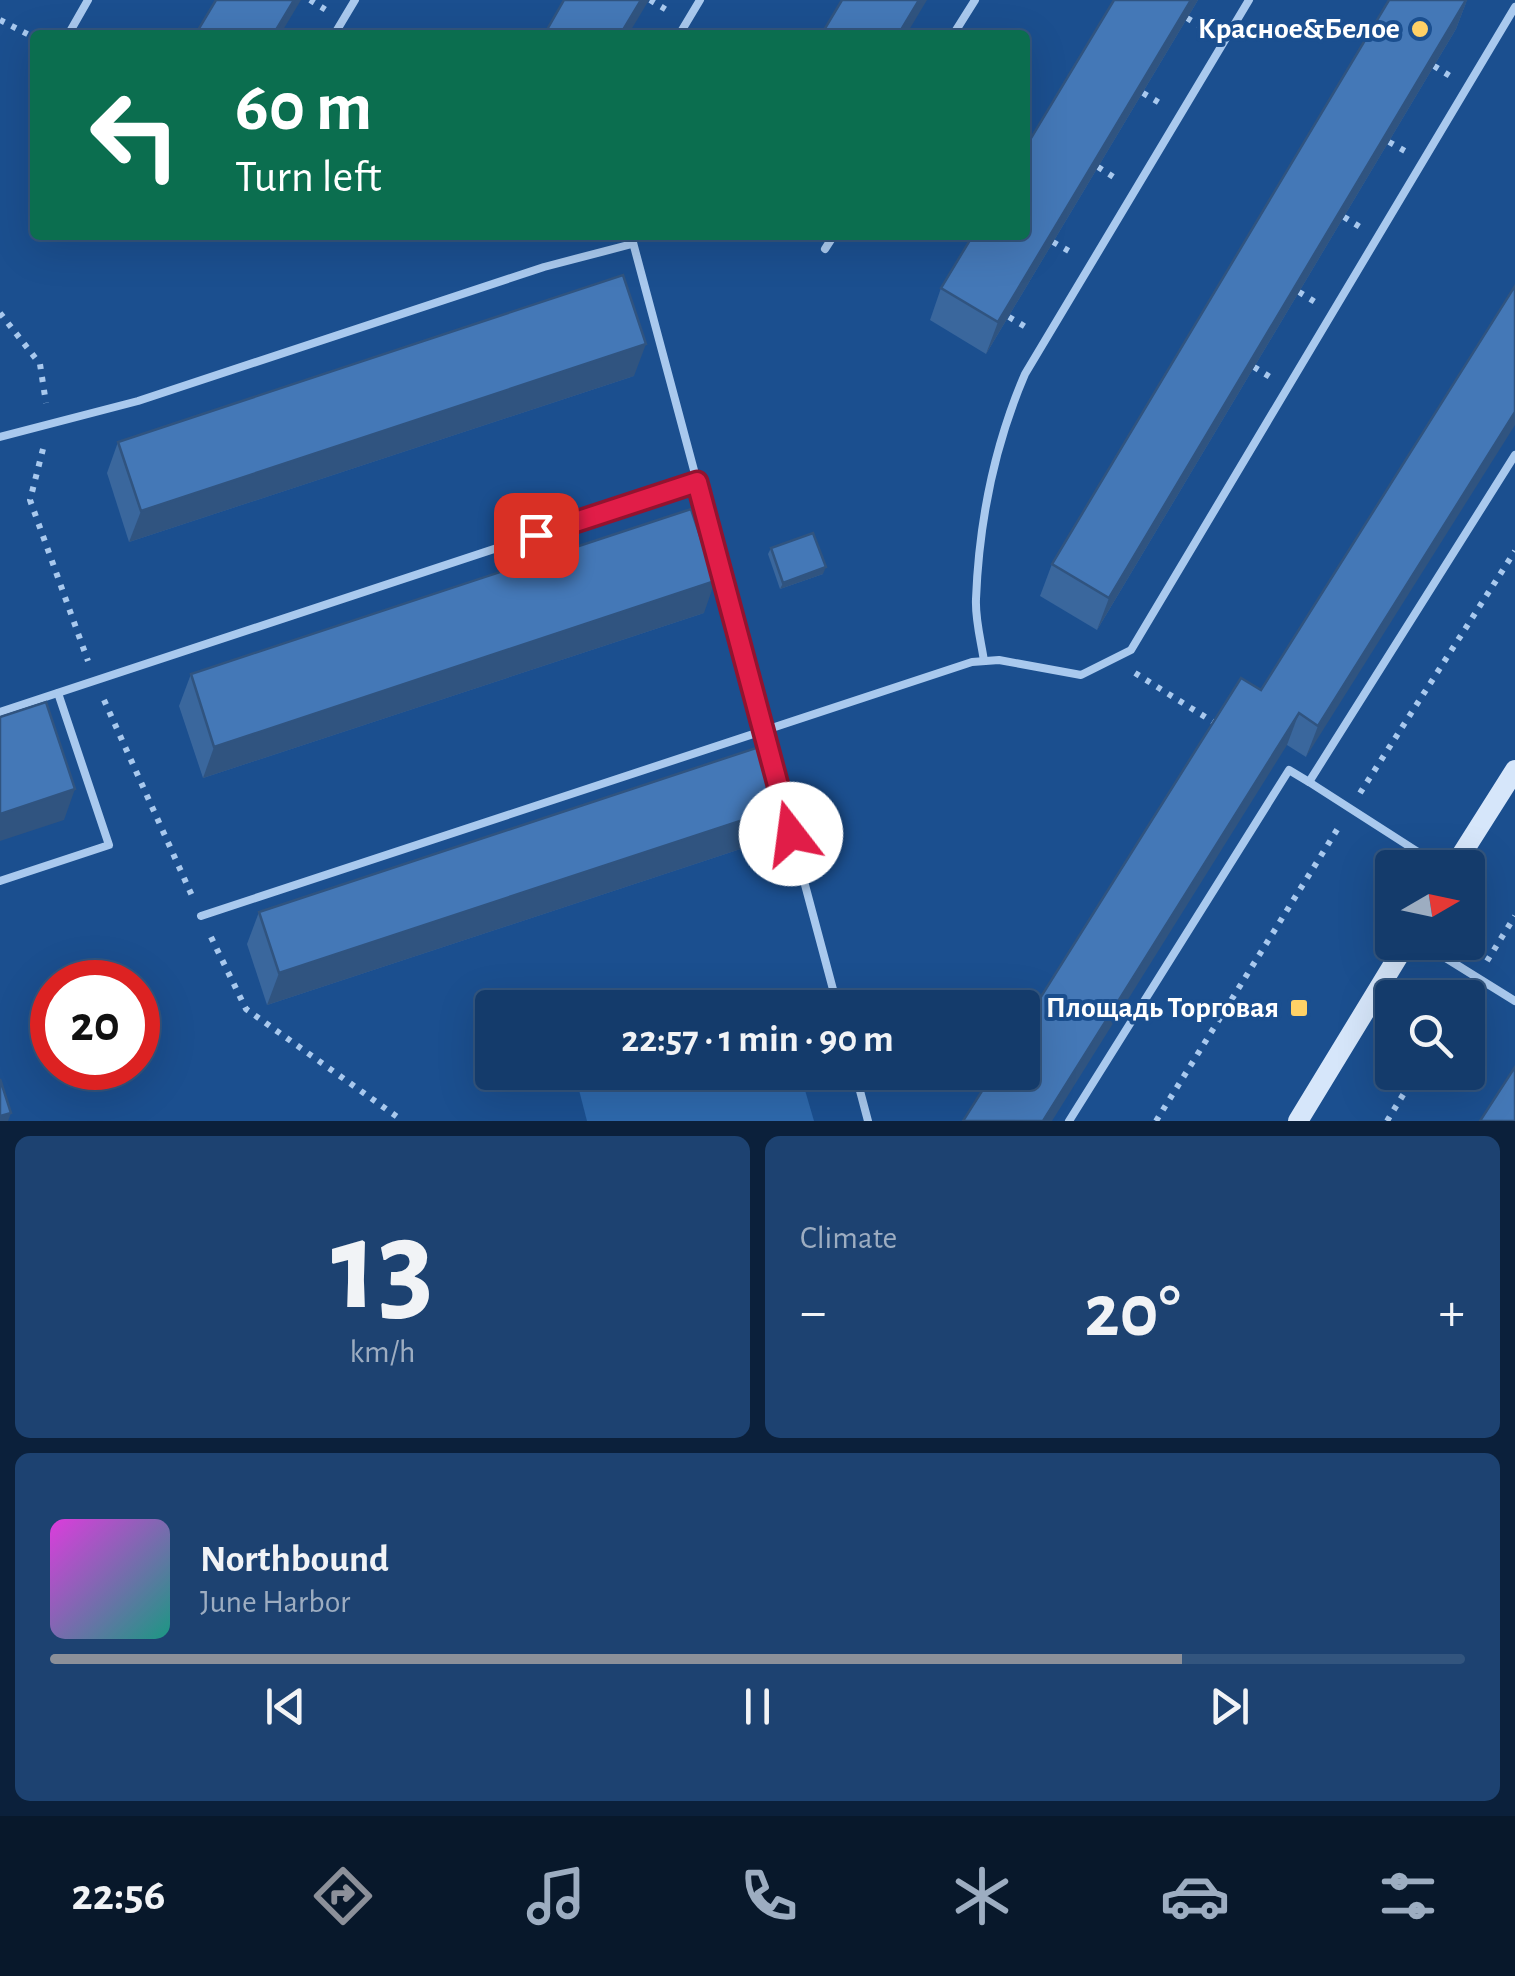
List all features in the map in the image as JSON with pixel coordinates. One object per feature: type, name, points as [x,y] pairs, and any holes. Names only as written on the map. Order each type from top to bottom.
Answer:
[{"type":"main road","points":[[1464,850],[1515,770]]},
{"type":"main road","points":[[1298,1121],[1395,960]]},
{"type":"lane","points":[[71,30],[88,0]]},
{"type":"lane","points":[[337,30],[355,0]]},
{"type":"lane","points":[[682,30],[700,0]]},
{"type":"lane","points":[[956,30],[974,0]]},
{"type":"lane","points":[[984,661],[975,603],[984,517],[1005,421],[1025,374],[1250,0]]},
{"type":"lane","points":[[201,916],[972,662],[999,660],[1081,675],[1131,650],[1515,7]]},
{"type":"lane","points":[[0,436],[138,401],[629,240]]},
{"type":"lane","points":[[632,240],[833,990]]},
{"type":"lane","points":[[825,249],[831,240]]},
{"type":"lane","points":[[1309,782],[1515,454]]},
{"type":"lane","points":[[0,712],[697,482]]},
{"type":"lane","points":[[0,881],[109,845],[58,693]]},
{"type":"lane","points":[[1069,1121],[1289,770],[1416,850]]},
{"type":"lane","points":[[1449,960],[1515,1001]]},
{"type":"lane","points":[[860,1090],[868,1121]]},
{"type":"path","points":[[0,20],[30,35]]},
{"type":"path","points":[[0,313],[40,364],[49,423],[30,500],[95,680],[246,1009],[403,1121]]},
{"type":"path","points":[[1156,1121],[1515,551]]},
{"type":"path","points":[[1113,659],[1220,726]]},
{"type":"path","points":[[1387,1121],[1407,1090]]},
{"type":"shaded area","points":[[579,1090],[805,1090],[814,1121],[587,1121]]},
{"type":"building","points":[[216,0],[294,0],[276,30],[198,30]]},
{"type":"building","points":[[564,0],[641,0],[623,30],[547,30]]},
{"type":"building","points":[[842,0],[919,0],[901,30],[824,30]]},
{"type":"building","points":[[1114,0],[1191,0],[998,322],[941,288],[970,240],[1030,240],[1030,140]]},
{"type":"building","points":[[1389,0],[1466,0],[1109,598],[1052,564]]},
{"type":"building","points":[[623,275],[646,344],[141,511],[118,442]]},
{"type":"building","points":[[1515,286],[1515,412],[1318,726],[1299,713],[1043,1121],[963,1121],[983,1090],[1040,1090],[1040,998],[1241,678],[1261,690]]},
{"type":"building","points":[[691,509],[715,581],[214,747],[191,674]]},
{"type":"building","points":[[813,533],[826,567],[783,583],[771,548]]},
{"type":"building","points":[[46,702],[75,789],[0,814],[0,717]]},
{"type":"building","points":[[759,747],[779,808],[279,973],[259,912]]},
{"type":"building","points":[[1515,1067],[1515,1121],[1480,1121]]},
{"type":"building","points":[[0,1079],[11,1113],[0,1116]]},
{"type":"place","name":"Красное&Белое","points":[[1420,29]]},
{"type":"place","name":"Площадь Торговая","points":[[1299,1008]]},
{"type":"route","points":[[536,535],[697,482],[791,834]]}]
